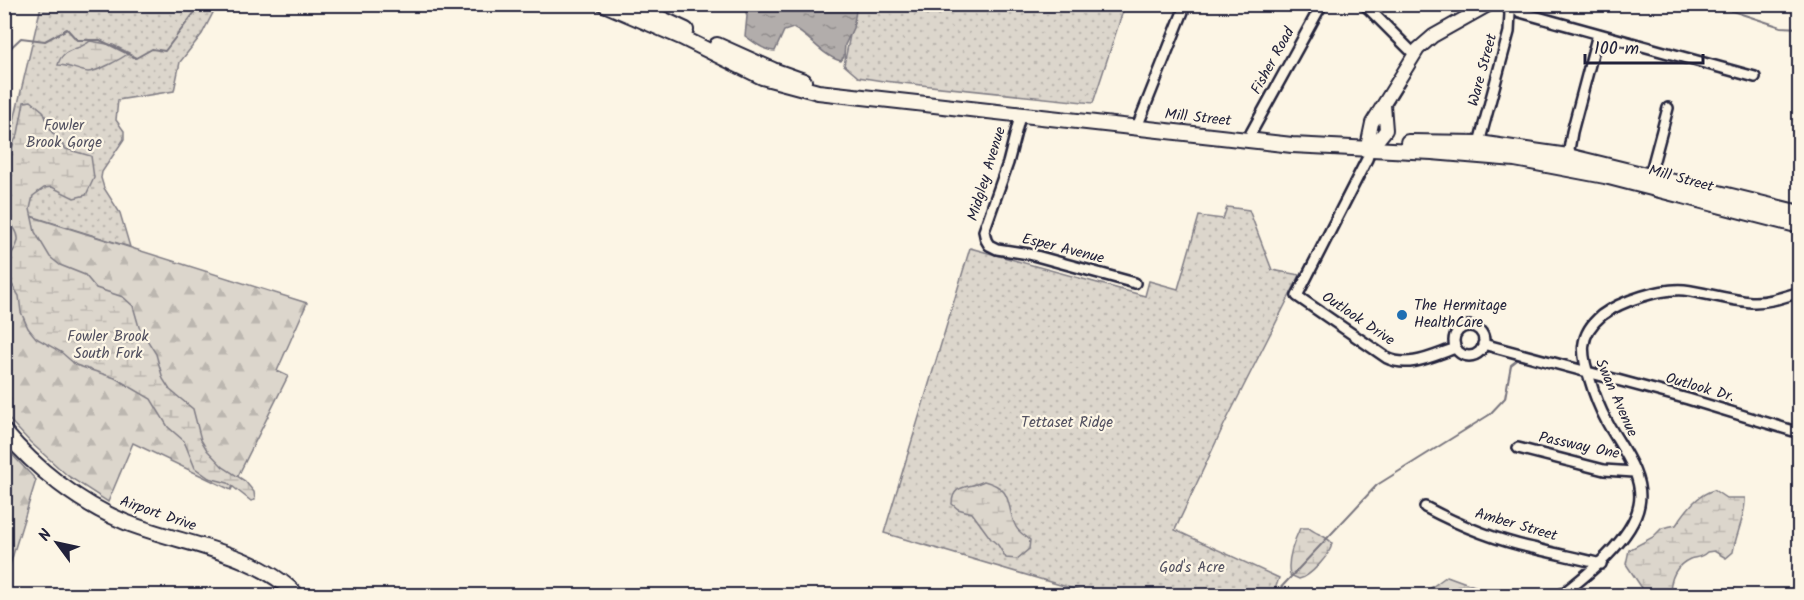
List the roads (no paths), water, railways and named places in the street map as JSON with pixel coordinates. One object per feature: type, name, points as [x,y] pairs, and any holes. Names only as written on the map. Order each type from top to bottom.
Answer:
[{"type":"main road","name":"Mill Street","points":[[604,4],[730,56],[821,85],[1139,122],[1515,159],[1605,176],[1800,226]]},
{"type":"main road","name":"Mill Street","points":[[630,4],[730,56],[762,77],[818,92],[1292,145],[1479,143],[1568,156],[1800,213]]},
{"type":"main road","name":"Airport Drive","points":[[4,431],[47,474],[109,515],[146,530],[242,560],[306,596]]},
{"type":"main road","name":"Airport Drive","points":[[286,585],[298,596]]},
{"type":"street","points":[[1139,122],[1186,4]]},
{"type":"street","name":"Fisher Road","points":[[1251,133],[1322,4]]},
{"type":"street","points":[[1364,4],[1414,54]]},
{"type":"street","points":[[1372,145],[1386,130],[1384,105],[1414,54],[1429,39],[1490,4]]},
{"type":"street","name":"Ware Street","points":[[1479,143],[1509,32],[1510,13],[1507,4]]},
{"type":"street","points":[[1512,4],[1520,12],[1755,77]]},
{"type":"street","points":[[1568,156],[1572,132],[1598,34]]},
{"type":"street","points":[[1650,175],[1668,108]]},
{"type":"street","name":"Midgley Avenue","points":[[986,240],[984,231],[1008,163],[1020,116]]},
{"type":"street","name":"Outlook Drive","points":[[1372,145],[1297,296],[1387,358],[1397,362],[1412,363],[1456,348]]},
{"type":"street","name":"Esper Avenue","points":[[986,240],[989,245],[998,249],[1029,254],[1135,283]]},
{"type":"street","name":"Swan Avenue","points":[[1560,596],[1601,564],[1637,514],[1640,491],[1634,472],[1606,420],[1586,371],[1583,352],[1588,333],[1602,315],[1628,302],[1670,291],[1682,290],[1751,302],[1776,299],[1800,292]]},
{"type":"street","points":[[1466,327],[1478,330],[1483,338],[1483,344],[1478,353],[1471,356],[1461,354],[1456,348],[1455,335],[1466,327]]},
{"type":"street","points":[[1483,344],[1688,399],[1797,432]]},
{"type":"street","name":"Passway One","points":[[1518,448],[1604,470],[1634,472]]},
{"type":"street","name":"Amber Street","points":[[1425,507],[1450,520],[1491,536],[1601,564]]},
{"type":"water","points":[[744,5],[857,5],[853,28],[841,61],[828,55],[793,28],[784,31],[775,51],[759,46],[745,36],[747,16]]},
{"type":"waterway","points":[[4,54],[21,38],[45,41],[67,29],[77,40],[100,40],[136,58],[152,49],[165,51],[201,4]]},
{"type":"waterway","points":[[1711,4],[1781,27],[1800,28]]},
{"type":"waterway","points":[[1273,596],[1377,485],[1489,415],[1505,398],[1511,365],[1521,357]]},
{"type":"place","name":"The Hermitage HealthCare","points":[[1402,315]]},
{"type":"park label","name":"Fowler Brook Gorge","points":[[64,134]]},
{"type":"park label","name":"Fowler Brook South Fork","points":[[108,346]]},
{"type":"park label","name":"Tettaset Ridge","points":[[1067,423]]},
{"type":"park label","name":"God's Acre","points":[[1192,568]]}]
